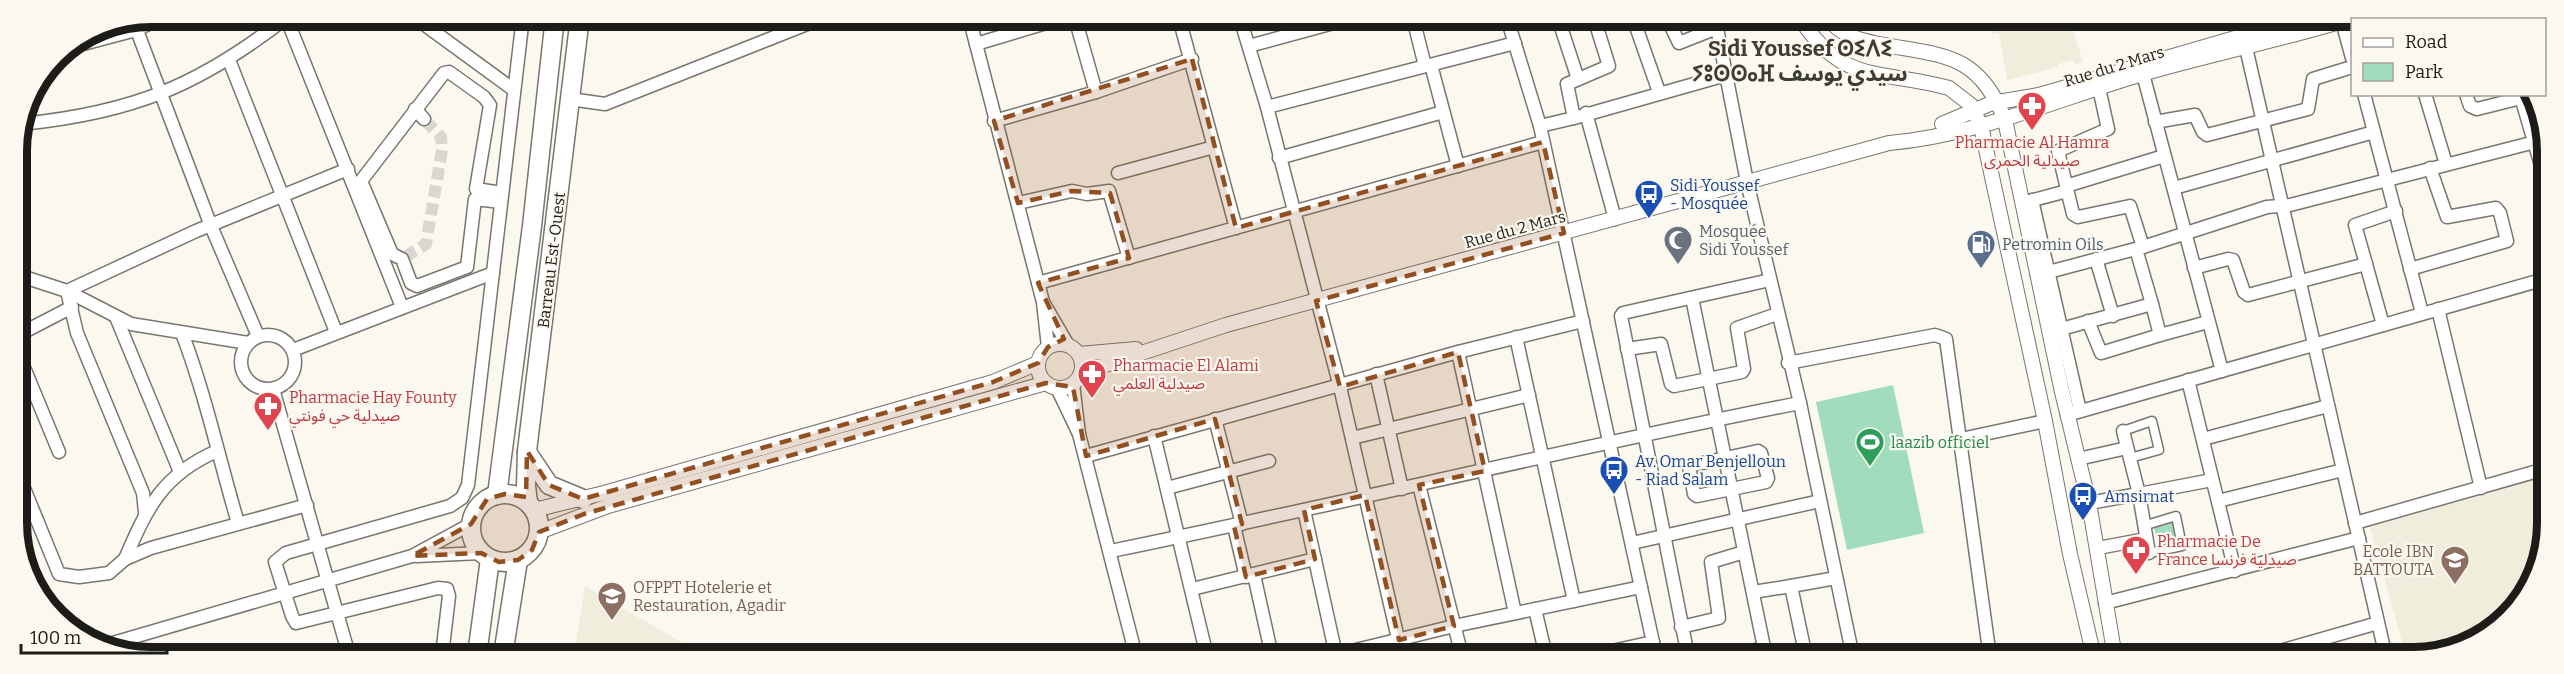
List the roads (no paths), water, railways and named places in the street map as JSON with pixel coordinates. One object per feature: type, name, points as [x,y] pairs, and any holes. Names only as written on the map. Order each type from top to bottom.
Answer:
[{"type":"main road","name":"Barreau Est-Ouest","points":[[497,495],[532,226],[554,27]]},
{"type":"main road","name":"Barreau Est-Ouest","points":[[531,507],[527,451],[579,27]]},
{"type":"main road","points":[[527,451],[549,485],[583,499]]},
{"type":"main road","points":[[497,495],[513,495],[531,507],[539,532],[532,550],[518,560],[499,562],[486,556],[471,535],[471,524],[479,506],[497,495]]},
{"type":"main road","points":[[478,647],[486,556]]},
{"type":"main road","points":[[505,647],[518,560]]},
{"type":"street","points":[[30,123],[84,117],[161,94],[230,60],[274,27]]},
{"type":"street","points":[[291,27],[402,307]]},
{"type":"street","points":[[426,27],[514,90]]},
{"type":"street","points":[[443,647],[449,596],[447,589],[438,588],[296,623],[275,565],[276,559],[317,544],[450,506],[462,498],[468,485],[522,27]]},
{"type":"street","points":[[570,99],[605,104],[800,27]]},
{"type":"street","points":[[531,507],[583,499],[993,382],[1038,363],[1048,347],[1043,302],[1018,202],[994,121],[972,27]]},
{"type":"street","points":[[976,44],[1033,27]]},
{"type":"street","points":[[1078,27],[1096,92]]},
{"type":"street","points":[[1182,27],[1236,228]]},
{"type":"street","points":[[1243,27],[1267,107],[1340,387],[1400,647]]},
{"type":"street","points":[[1249,46],[1319,27]]},
{"type":"street","points":[[1416,27],[1458,166]]},
{"type":"street","points":[[1510,27],[1540,126],[1654,647]]},
{"type":"street","points":[[1561,27],[1578,79]]},
{"type":"street","points":[[1597,27],[1609,66],[1569,82],[1567,88],[1580,115],[1615,219]]},
{"type":"street","points":[[1637,27],[1659,92]]},
{"type":"street","points":[[1671,27],[1678,43],[1708,27]]},
{"type":"street","points":[[1717,27],[1747,182],[1788,363],[1800,403],[1851,647]]},
{"type":"street","points":[[1806,27],[1817,44],[1846,65],[1949,88],[1960,95],[1975,111],[1981,126],[2045,421],[2070,554],[2092,647]]},
{"type":"street","points":[[1836,27],[1858,40],[1961,62],[1982,78],[1998,102],[2027,202],[2074,413],[2078,459],[2098,548],[2113,647]]},
{"type":"street","points":[[2240,27],[2384,647]]},
{"type":"street","name":"Rue du 2 Mars","points":[[1077,378],[1150,348],[1316,301],[1889,143],[2005,120],[2040,106],[2143,74],[2279,27]]},
{"type":"street","name":"Rue du 2 Mars","points":[[1889,143],[1913,132],[1957,120],[1998,102],[2038,95],[2244,40],[2310,27]]},
{"type":"street","points":[[2346,27],[2351,53]]},
{"type":"street","points":[[136,28],[253,339]]},
{"type":"street","points":[[1267,107],[1515,43]]},
{"type":"street","points":[[994,121],[1096,92],[1192,59]]},
{"type":"street","points":[[230,60],[336,332]]},
{"type":"street","points":[[2156,122],[2195,115],[2203,132],[2207,135],[2264,122],[2308,109],[2313,79],[2351,67]]},
{"type":"street","points":[[449,72],[488,101],[491,109],[475,194],[467,267],[417,286],[411,283],[403,258],[392,254],[361,180],[444,73],[449,72]]},
{"type":"street","points":[[2143,74],[2222,371]]},
{"type":"street","points":[[1540,126],[1726,75]]},
{"type":"street","points":[[2099,88],[2108,129],[2058,150],[2073,214],[2077,217],[2130,206],[2160,335]]},
{"type":"street","points":[[2368,96],[2374,132],[2388,178],[2422,314]]},
{"type":"street","points":[[2426,96],[2446,164]]},
{"type":"street","points":[[2467,96],[2470,106],[2477,109],[2520,96],[2537,149]]},
{"type":"street","points":[[415,109],[424,119]]},
{"type":"street","points":[[1279,158],[1443,112]]},
{"type":"street","points":[[2174,188],[2374,132]]},
{"type":"street","points":[[1038,283],[1543,141]]},
{"type":"street","points":[[2043,273],[2140,248],[2267,207],[2282,206],[2535,142]]},
{"type":"street","points":[[1118,173],[1214,147]]},
{"type":"street","points":[[2027,202],[2164,156]]},
{"type":"street","points":[[2410,269],[2507,241],[2500,213],[2496,208],[2447,217],[2430,168]]},
{"type":"street","points":[[67,291],[211,226],[348,169]]},
{"type":"street","points":[[1018,202],[1072,191],[1087,194],[1109,190],[1129,258]]},
{"type":"street","points":[[475,194],[502,198]]},
{"type":"street","points":[[2383,325],[2355,225],[2396,211]]},
{"type":"street","points":[[2096,259],[2113,316]]},
{"type":"street","points":[[2194,268],[2228,259],[2233,260],[2244,292],[2248,295],[2366,264]]},
{"type":"street","points":[[293,350],[493,273]]},
{"type":"street","points":[[27,278],[67,291],[131,324],[182,333],[253,339],[278,336],[293,350],[295,366],[293,374],[281,386],[273,389],[256,387],[243,375],[240,358],[253,339]]},
{"type":"street","points":[[1686,647],[1621,316],[1623,313],[1770,280]]},
{"type":"street","points":[[2074,413],[2537,281]]},
{"type":"street","points":[[67,291],[77,333],[142,493],[145,512]]},
{"type":"street","points":[[1692,297],[1764,647]]},
{"type":"street","points":[[1043,302],[1082,363],[1077,378],[1079,434]]},
{"type":"street","points":[[2055,331],[2152,304]]},
{"type":"street","points":[[27,330],[72,307]]},
{"type":"street","points":[[2438,309],[2481,488]]},
{"type":"street","points":[[1627,349],[1657,342],[1663,345],[1672,385],[1709,380],[1743,371],[1738,326],[1777,314]]},
{"type":"street","points":[[116,317],[180,472]]},
{"type":"street","points":[[1086,456],[1215,419],[1340,387],[1376,374],[1583,321]]},
{"type":"street","points":[[2088,321],[2101,353],[2208,322]]},
{"type":"street","points":[[182,333],[208,406],[217,451],[238,523]]},
{"type":"street","points":[[1788,363],[1942,336],[1947,343],[1989,647]]},
{"type":"street","points":[[1516,337],[1574,601]]},
{"type":"street","points":[[1048,347],[1057,344],[1073,349]]},
{"type":"street","name":"Rue du 2 Mars","points":[[1073,349],[1150,348]]},
{"type":"street","points":[[1458,352],[1515,613]]},
{"type":"street","points":[[1038,363],[1041,377],[1051,385],[1079,434],[1111,551],[1134,647]]},
{"type":"street","points":[[1376,374],[1402,489]]},
{"type":"street","points":[[27,375],[59,452]]},
{"type":"street","points":[[539,532],[608,506],[1077,378]]},
{"type":"street","points":[[2188,380],[2235,571]]},
{"type":"street","points":[[273,389],[347,647]]},
{"type":"street","points":[[1352,438],[1529,395]]},
{"type":"street","points":[[1111,551],[1485,471],[1609,441],[1644,437],[1800,403]]},
{"type":"street","points":[[2203,439],[2328,406]]},
{"type":"street","points":[[1215,419],[1230,472],[1238,525],[1250,576],[1270,647]]},
{"type":"street","points":[[1961,439],[2045,421]]},
{"type":"street","points":[[2078,459],[2129,453],[2159,450],[2152,421],[2123,431],[2129,453],[2139,494],[2143,526],[2149,553],[2182,546],[2176,516],[2143,526]]},
{"type":"street","points":[[1154,436],[1205,647]]},
{"type":"street","points":[[125,559],[145,512],[180,472],[217,451]]},
{"type":"street","points":[[1760,452],[1768,478],[1766,482],[1697,495],[1692,485],[1689,466],[1724,456],[1760,452]]},
{"type":"street","points":[[1167,488],[1269,461]]},
{"type":"street","points":[[2218,501],[2343,470]]},
{"type":"street","points":[[2355,524],[2537,471]]},
{"type":"street","points":[[2089,503],[2212,480]]},
{"type":"street","points":[[1419,485],[1460,647]]},
{"type":"street","points":[[27,496],[59,574],[79,577],[109,573],[125,559],[151,548],[307,505]]},
{"type":"street","points":[[1632,543],[1820,501]]},
{"type":"street","points":[[1304,510],[1331,647]]},
{"type":"street","points":[[117,642],[412,555],[471,524]]},
{"type":"street","points":[[2105,603],[2359,538]]},
{"type":"street","points":[[2098,548],[2146,539]]},
{"type":"street","points":[[1681,627],[1719,618],[1711,562],[1744,552]]},
{"type":"street","points":[[412,555],[486,556]]},
{"type":"street","points":[[1192,589],[1315,559]]},
{"type":"street","points":[[1753,592],[1836,578]]},
{"type":"street","points":[[1791,586],[1804,647]]},
{"type":"street","points":[[1370,647],[1454,626],[1641,587]]},
{"type":"street","points":[[1535,609],[1544,647]]},
{"type":"street","points":[[2294,647],[2378,623]]},
{"type":"street","points":[[1630,647],[1653,642]]},
{"type":"tunnel","points":[[405,257],[426,244],[442,150],[441,137],[424,119]]},
{"type":"place","name":"Pharmacie Al Hamra صيدلية الحمرى","points":[[2032,132]]},
{"type":"place","name":"Sidi Youssef - Mosquée","points":[[1649,220]]},
{"type":"place","name":"Mosquée Sidi Youssef","points":[[1678,266]]},
{"type":"place","name":"Petromin Oils","points":[[1981,270]]},
{"type":"place","name":"Pharmacie El Alami صيدلية العلمي","points":[[1092,400]]},
{"type":"place","name":"Pharmacie Hay Founty صيدلية حي فونتي","points":[[268,432]]},
{"type":"place","name":"laazib officiel","points":[[1870,468]]},
{"type":"place","name":"Av. Omar Benjelloun - Riad Salam","points":[[1614,496]]},
{"type":"place","name":"Amsirnat","points":[[2083,522]]},
{"type":"place","name":"Pharmacie De France صيدلية فرنسا","points":[[2136,576]]},
{"type":"place","name":"Ecole IBN BATTOUTA","points":[[2455,586]]},
{"type":"place","name":"OFPPT Hotelerie et Restauration, Agadir","points":[[612,622]]},
{"type":"district","name":"Sidi Youssef ⵙⵉⴷⵉ ⵢⵓⵙⵙⴰⴼ سيدي يوسف","points":[[1800,60]]}]
